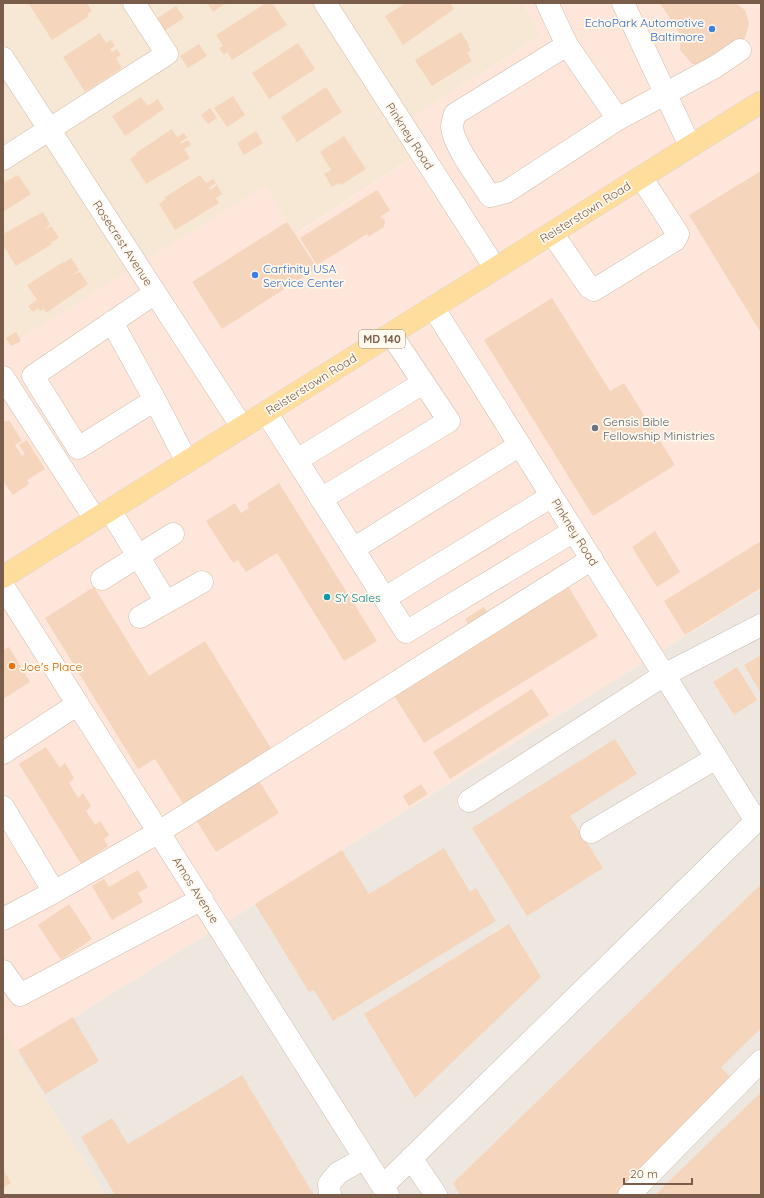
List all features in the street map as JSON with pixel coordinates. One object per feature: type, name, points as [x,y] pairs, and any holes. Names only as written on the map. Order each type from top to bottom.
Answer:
[{"type":"main road","name":"Reisterstown Road","points":[[3,577],[761,102]]},
{"type":"street","points":[[3,159],[167,54],[134,3]]},
{"type":"street","name":"Pinkney Road","points":[[325,3],[495,268]]},
{"type":"street","points":[[548,3],[568,45],[618,119]]},
{"type":"street","points":[[623,3],[690,146]]},
{"type":"street","points":[[568,45],[455,114],[452,127],[456,138],[465,159],[490,196],[506,192],[618,119],[715,66],[740,50]]},
{"type":"street","name":"Rosecrest Avenue","points":[[3,58],[242,427]]},
{"type":"street","points":[[552,233],[589,287],[594,290],[676,240],[678,234],[641,177]]},
{"type":"street","points":[[155,293],[33,376],[78,448],[155,400]]},
{"type":"street","name":"Pinkney Road","points":[[433,307],[716,758],[759,818]]},
{"type":"street","points":[[112,322],[187,462]]},
{"type":"street","points":[[321,499],[449,421],[391,334]]},
{"type":"street","points":[[3,377],[103,514],[138,556],[166,602]]},
{"type":"street","points":[[296,460],[423,383]]},
{"type":"street","points":[[266,412],[406,632],[574,531]]},
{"type":"street","points":[[353,548],[520,445]]},
{"type":"street","points":[[385,598],[552,496]]},
{"type":"street","points":[[102,579],[173,534]]},
{"type":"street","points":[[3,919],[54,892],[159,832],[592,559]]},
{"type":"street","points":[[140,617],[202,582]]},
{"type":"street","name":"Amos Avenue","points":[[3,586],[385,1191]]},
{"type":"street","points":[[469,801],[664,676],[761,625]]},
{"type":"street","points":[[3,753],[78,704]]},
{"type":"street","points":[[591,832],[716,758]]},
{"type":"street","points":[[3,807],[54,892]]},
{"type":"street","points":[[385,1191],[411,1158],[759,818]]},
{"type":"street","points":[[3,971],[20,995],[202,900]]},
{"type":"street","points":[[629,1195],[761,1061]]},
{"type":"street","points":[[330,1195],[329,1184],[338,1173],[365,1158]]},
{"type":"street","points":[[411,1158],[436,1195]]},
{"type":"shaded area","points":[[3,3],[522,3],[541,35],[403,123],[421,151],[295,234],[265,186],[10,346],[3,335]]},
{"type":"shaded area","points":[[522,3],[761,3],[761,589],[17,1053],[3,1031],[3,335],[10,345],[265,186],[296,234],[421,151],[403,123],[541,35]]},
{"type":"shaded area","points":[[761,589],[761,1195],[106,1195],[17,1053]]},
{"type":"shaded area","points":[[3,1031],[17,1053],[106,1195],[3,1195]]},
{"type":"building","points":[[87,3],[92,11],[87,14],[89,16],[52,40],[29,4]]},
{"type":"building","points":[[207,3],[226,3],[213,12]]},
{"type":"building","points":[[266,3],[272,3],[287,25],[232,60],[227,52],[224,55],[219,48],[223,46],[216,35]]},
{"type":"building","points":[[406,3],[450,3],[454,9],[403,45],[385,16]]},
{"type":"building","name":"EchoPark Automotive Baltimore","points":[[660,3],[735,3],[745,10],[749,23],[745,38],[733,50],[707,64],[692,64],[680,50],[680,34]]},
{"type":"building","points":[[176,6],[184,18],[164,31],[156,19]]},
{"type":"building","points":[[461,32],[471,50],[467,53],[472,61],[432,86],[415,60]]},
{"type":"building","points":[[100,33],[106,43],[111,40],[115,46],[110,49],[112,52],[117,49],[121,55],[116,58],[122,68],[85,92],[63,57]]},
{"type":"building","points":[[298,43],[315,69],[269,99],[252,73]]},
{"type":"building","points":[[199,44],[207,56],[188,68],[180,56]]},
{"type":"building","points":[[326,87],[342,112],[297,142],[281,117]]},
{"type":"building","points":[[233,96],[245,115],[227,127],[214,108]]},
{"type":"building","points":[[141,97],[148,106],[158,99],[164,109],[125,136],[112,116]]},
{"type":"building","points":[[210,108],[217,118],[208,124],[201,115]]},
{"type":"building","points":[[172,129],[177,137],[184,133],[187,138],[180,142],[181,144],[188,140],[191,145],[184,149],[190,158],[146,184],[130,159],[137,154],[136,153]]},
{"type":"building","points":[[256,131],[263,143],[244,155],[237,143]]},
{"type":"building","points":[[344,136],[366,169],[341,185],[339,183],[332,187],[324,174],[331,170],[320,152]]},
{"type":"building","points":[[761,171],[761,333],[689,215]]},
{"type":"building","points":[[18,175],[31,194],[3,212],[3,183]]},
{"type":"building","points":[[200,175],[206,183],[213,179],[216,183],[209,188],[210,190],[217,185],[222,194],[216,198],[219,203],[175,230],[159,204],[166,199],[165,197]]},
{"type":"building","points":[[377,190],[390,210],[380,217],[385,220],[384,227],[368,237],[367,234],[317,265],[300,238]]},
{"type":"building","points":[[43,212],[50,224],[44,230],[51,226],[59,238],[51,242],[52,244],[16,266],[3,245],[3,234]]},
{"type":"building","name":"Carfinity USA Service Center","points":[[287,222],[317,268],[222,329],[192,282]]},
{"type":"building","points":[[71,258],[79,270],[72,275],[80,272],[88,284],[46,313],[44,309],[40,311],[38,308],[33,312],[28,306],[37,300],[27,285]]},
{"type":"building","name":"Gensis Bible Fellowship Ministries","points":[[552,298],[610,391],[624,383],[675,465],[593,516],[484,340]]},
{"type":"building","points":[[16,332],[21,341],[11,346],[6,338]]},
{"type":"building","points":[[3,419],[5,422],[9,420],[22,441],[15,445],[22,456],[25,454],[19,445],[27,440],[45,469],[27,480],[29,484],[13,495],[3,481]]},
{"type":"building","name":"SY Sales","points":[[279,483],[377,641],[344,661],[277,553],[246,572],[238,560],[233,563],[206,521],[235,503],[241,513],[249,508],[247,504]]},
{"type":"building","points":[[655,531],[680,572],[657,587],[632,547]]},
{"type":"building","points":[[761,541],[761,588],[685,635],[664,601]]},
{"type":"building","points":[[568,586],[598,636],[424,743],[393,694]]},
{"type":"building","points":[[94,587],[149,676],[205,641],[272,750],[184,805],[155,759],[138,769],[45,618]]},
{"type":"building","points":[[484,607],[490,617],[471,629],[465,619]]},
{"type":"building","name":"Joe's Place","points":[[9,647],[30,682],[3,699],[3,650]]},
{"type":"building","points":[[761,655],[761,693],[744,665]]},
{"type":"building","points":[[737,667],[757,700],[734,715],[713,682]]},
{"type":"building","points":[[532,689],[549,715],[450,779],[433,752]]},
{"type":"building","points":[[615,739],[637,774],[570,816],[603,868],[527,916],[472,828]]},
{"type":"building","points":[[46,747],[60,768],[65,763],[74,778],[69,783],[78,798],[83,793],[91,806],[86,811],[95,825],[100,821],[109,835],[104,839],[108,846],[81,864],[19,764]]},
{"type":"building","points":[[259,781],[279,813],[216,852],[196,820]]},
{"type":"building","points":[[421,784],[428,794],[409,806],[403,796]]},
{"type":"building","points":[[444,848],[470,892],[476,888],[496,921],[333,1021],[314,990],[309,992],[255,904],[342,850],[369,894]]},
{"type":"building","points":[[138,870],[148,887],[138,893],[143,902],[112,920],[92,886],[104,879],[109,887]]},
{"type":"building","points":[[761,884],[761,1028],[721,1067],[736,1083],[621,1195],[460,1195],[453,1183]]},
{"type":"building","points":[[69,904],[92,939],[61,960],[38,925]]},
{"type":"building","points":[[509,924],[541,977],[415,1098],[364,1014]]},
{"type":"building","points":[[73,1017],[99,1061],[45,1094],[18,1050]]},
{"type":"building","points":[[242,1075],[314,1195],[115,1195],[81,1137],[112,1118],[128,1144]]},
{"type":"building","points":[[761,1092],[761,1195],[655,1195]]},
{"type":"building","points":[[3,1169],[11,1183],[3,1188]]},
{"type":"place","name":"EchoPark Automotive Baltimore","points":[[712,29]]},
{"type":"place","name":"Carfinity USA Service Center","points":[[255,275]]},
{"type":"place","name":"Gensis Bible Fellowship Ministries","points":[[595,428]]},
{"type":"place","name":"SY Sales","points":[[327,597]]},
{"type":"place","name":"Joe's Place","points":[[12,666]]}]
